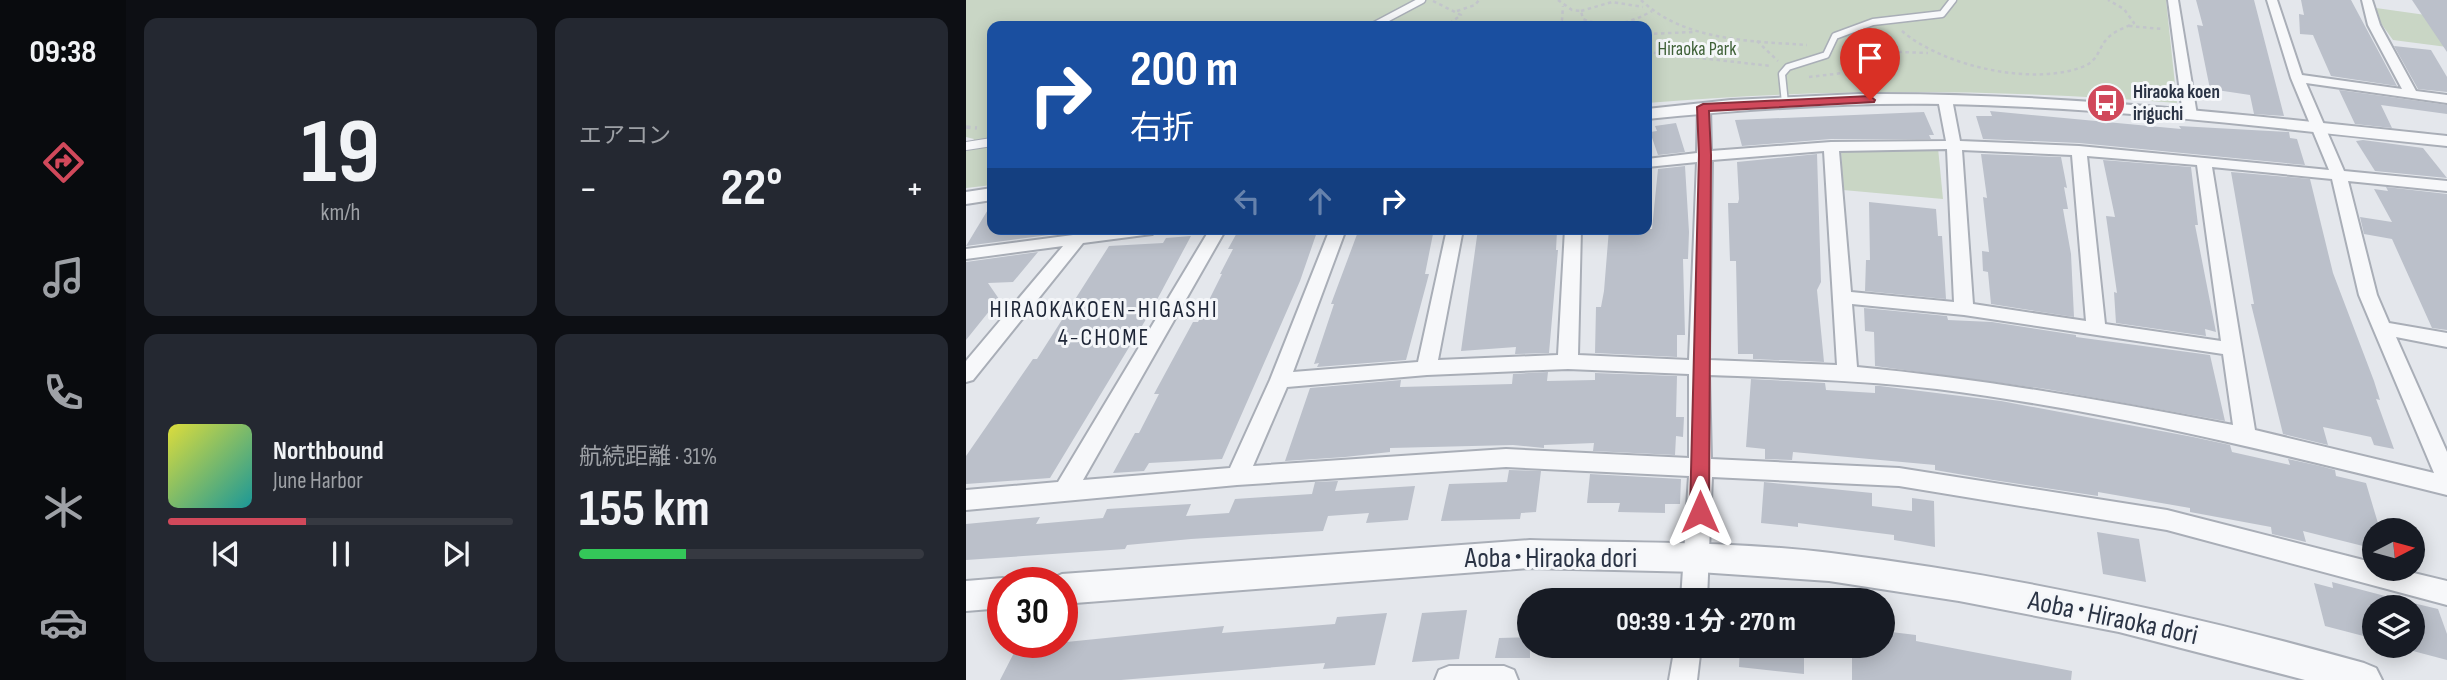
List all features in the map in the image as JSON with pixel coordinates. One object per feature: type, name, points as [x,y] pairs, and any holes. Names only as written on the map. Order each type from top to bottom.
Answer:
[{"type":"street","points":[[2174,0],[2176,31],[2190,115]]},
{"type":"street","points":[[2272,0],[2316,128],[2339,176],[2368,295],[2447,478]]},
{"type":"street","points":[[2367,0],[2374,25],[2411,94]]},
{"type":"street","points":[[2297,78],[2447,99]]},
{"type":"street","points":[[1945,99],[1954,145],[1964,309]]},
{"type":"street","points":[[1652,113],[1703,107],[1945,99],[2091,106],[2447,141]]},
{"type":"street","points":[[1695,588],[1699,558],[1699,368],[1705,155],[1703,107]]},
{"type":"street","points":[[1652,162],[1705,155],[1831,146],[1954,145],[2079,150],[2447,186]]},
{"type":"street","points":[[1831,146],[1848,373]]},
{"type":"street","points":[[2079,150],[2096,327]]},
{"type":"street","points":[[2204,162],[2245,436]]},
{"type":"street","points":[[966,198],[987,195]]},
{"type":"street","points":[[966,254],[1077,235]]},
{"type":"street","points":[[966,374],[1082,235]]},
{"type":"street","points":[[1065,491],[1214,235]]},
{"type":"street","points":[[1237,476],[1280,380],[1336,235]]},
{"type":"street","points":[[1427,368],[1454,235]]},
{"type":"street","points":[[1568,362],[1573,235]]},
{"type":"street","points":[[1841,297],[1964,309],[2232,349]]},
{"type":"street","points":[[2382,328],[2447,340]]},
{"type":"street","points":[[1280,380],[1427,368],[1568,362],[1848,373],[1938,382],[2136,414],[2245,436],[2447,486]]},
{"type":"street","points":[[966,500],[1237,476],[1506,457],[1899,477],[2167,520],[2447,593]]},
{"type":"street","name":"Aoba･Hiraoka dori","points":[[1078,588],[1486,555],[1699,558],[1829,567],[1959,586],[2119,617],[2269,653],[2364,680]]},
{"type":"street","points":[[966,596],[987,594]]},
{"type":"street","points":[[1683,680],[1686,658]]},
{"type":"street","points":[[1449,680],[1504,680]]},
{"type":"lane","points":[[1382,21],[1422,0]]},
{"type":"lane","points":[[1785,103],[1781,82],[1788,67],[1826,55],[1835,36],[1854,27],[1942,14],[1953,0]]},
{"type":"lane","points":[[966,146],[987,143]]},
{"type":"path","points":[[1430,0],[1457,11],[1461,15],[1453,21]]},
{"type":"path","points":[[1457,11],[1475,5],[1479,0]]},
{"type":"path","points":[[1558,0],[1563,5],[1581,11],[1604,1],[1624,0],[1637,3],[1650,12],[1698,31]]},
{"type":"path","points":[[1641,0],[1650,12]]},
{"type":"path","points":[[1781,82],[1843,73],[1855,66],[1864,54],[1873,51],[1929,53],[1990,69],[2061,71],[2087,65],[2102,51],[2106,40],[2134,23],[2129,14],[2108,0]]},
{"type":"path","points":[[1560,21],[1565,10],[1563,5]]},
{"type":"path","points":[[1581,11],[1587,21]]},
{"type":"path","points":[[1635,21],[1650,12]]},
{"type":"path","points":[[1901,20],[1898,24],[1903,33],[1929,53]]},
{"type":"path","points":[[2129,26],[2176,31]]},
{"type":"path","points":[[1652,34],[1698,31],[1829,47]]},
{"type":"path","points":[[1652,52],[1743,66],[1783,65],[1771,57],[1756,40]]},
{"type":"green space","name":"Hiraoka Park","points":[[966,0],[2166,0],[2177,103],[2044,95],[1912,92],[1779,95],[1652,103],[1652,21],[987,21],[987,186],[966,188],[966,151],[974,139],[966,137]]},
{"type":"green space","points":[[2376,8],[2447,18],[2447,47],[2393,40],[2380,22]]},
{"type":"green space","points":[[1938,148],[1943,199],[1843,190],[1841,149]]},
{"type":"building","points":[[2196,0],[2254,0],[2284,116],[2254,114],[2250,95],[2210,89],[2197,25],[2203,26]]},
{"type":"building","points":[[2301,0],[2351,0],[2397,86],[2331,76],[2313,35],[2300,34],[2299,14],[2304,15]]},
{"type":"building","points":[[2412,0],[2447,0],[2447,52]]},
{"type":"building","points":[[2394,46],[2431,50],[2447,77],[2447,92],[2418,89]]},
{"type":"building","points":[[2339,90],[2447,105],[2447,114],[2381,105],[2392,128],[2355,124]]},
{"type":"building","points":[[1990,111],[2181,129],[2179,126],[2289,132],[2290,138],[2297,139],[2305,165],[2079,143],[1983,139],[1976,116],[1992,116]]},
{"type":"building","points":[[1924,112],[1934,135],[1929,135],[1931,139],[1831,139],[1742,146],[1735,120]]},
{"type":"building","points":[[1676,123],[1685,152],[1658,155],[1652,138],[1652,132],[1657,131],[1655,126]]},
{"type":"building","points":[[2356,141],[2423,148],[2447,178],[2375,171]]},
{"type":"building","points":[[1817,154],[1821,282],[1817,290],[1824,362],[1753,359],[1753,354],[1738,354],[1736,261],[1730,261],[1728,203],[1738,203],[1739,199],[1737,162]]},
{"type":"building","points":[[1981,154],[2061,157],[2067,188],[2064,187],[2068,209],[2063,209],[2071,254],[2074,317],[1991,304],[1988,272],[1983,271],[1982,251],[1989,252],[1983,197],[1987,198]]},
{"type":"building","points":[[2103,160],[2191,167],[2198,225],[2195,225],[2216,332],[2205,329],[2206,336],[2116,323],[2114,292],[2117,293],[2106,216],[2115,217]]},
{"type":"building","points":[[1685,166],[1689,232],[1688,259],[1683,259],[1685,335],[1677,335],[1677,357],[1595,353],[1596,307],[1601,307],[1604,291],[1609,235],[1652,235],[1658,169]]},
{"type":"building","points":[[2231,172],[2310,179],[2333,273],[2374,381],[2380,400],[2376,399],[2394,449],[2374,445],[2371,437],[2323,427],[2328,445],[2283,434],[2251,304],[2254,304]]},
{"type":"building","points":[[2386,187],[2447,194],[2447,330],[2432,328],[2392,239],[2364,234],[2360,217],[2392,222],[2374,189],[2388,191]]},
{"type":"building","points":[[1869,202],[1936,209],[1938,236],[1942,236],[1946,299],[1865,291],[1866,260],[1870,260]]},
{"type":"building","points":[[987,211],[987,235],[1049,235],[966,246]]},
{"type":"building","points":[[1236,235],[1316,235],[1300,281],[1222,459],[1149,463],[1144,471],[1113,473],[1135,433],[1139,433],[1159,394],[1154,394],[1193,322],[1198,322],[1233,249],[1228,249]]},
{"type":"building","points":[[1357,235],[1433,235],[1425,274],[1429,274],[1406,360],[1317,367],[1319,363],[1314,364],[1334,304],[1331,304]]},
{"type":"building","points":[[1477,235],[1557,235],[1558,250],[1549,353],[1515,354],[1516,347],[1461,351]]},
{"type":"building","points":[[1191,236],[1151,311],[1050,478],[966,484],[966,456],[1033,359],[1037,359],[1109,246],[1163,243],[1166,238]]},
{"type":"building","points":[[1038,252],[1013,282],[988,283],[999,299],[966,340],[966,262]]},
{"type":"building","points":[[1864,308],[1947,316],[1948,320],[1992,322],[2076,337],[2210,355],[2225,421],[2046,389],[1875,366],[1874,332],[1865,331]]},
{"type":"building","points":[[1548,372],[1547,381],[1595,380],[1595,373],[1677,376],[1676,417],[1684,417],[1683,437],[1676,436],[1675,455],[1593,451],[1594,443],[1544,445],[1544,448],[1513,445],[1390,448],[1390,452],[1285,461],[1310,388],[1401,380],[1400,387],[1512,384],[1513,374]]},
{"type":"building","points":[[1751,379],[1825,383],[1826,390],[1875,393],[1875,386],[1880,386],[2001,401],[2230,445],[2232,452],[2290,465],[2288,459],[2320,466],[2335,470],[2336,476],[2366,483],[2376,518],[2362,518],[2362,546],[2303,531],[2306,542],[2272,534],[2271,527],[2190,512],[2190,508],[2098,492],[2098,496],[1993,480],[1935,470],[1935,465],[1793,452],[1792,460],[1765,459],[1765,449],[1746,447]]},
{"type":"building","points":[[1509,470],[1541,471],[1536,512],[1521,513],[1520,519],[1441,521],[1449,484],[1507,482]]},
{"type":"building","points":[[1590,474],[1681,479],[1680,504],[1665,504],[1665,513],[1618,512],[1620,503],[1587,503]]},
{"type":"building","points":[[1338,481],[1335,491],[1415,486],[1408,520],[1366,523],[1369,513],[1328,516],[1323,531],[1191,539],[1127,545],[1125,549],[966,560],[966,524],[1040,517],[1036,524],[1103,518],[1107,509],[1191,504],[1186,516],[1229,513],[1235,499],[1312,494],[1315,482]]},
{"type":"building","points":[[1764,482],[1872,493],[1872,506],[1912,511],[1912,498],[1934,501],[1935,547],[1894,540],[1894,535],[1798,523],[1798,527],[1761,523]]},
{"type":"building","points":[[2097,532],[2139,539],[2146,582],[2103,574]]},
{"type":"building","points":[[2332,582],[2381,595],[2362,595],[2362,636],[2325,626],[2314,583],[2333,588]]},
{"type":"building","points":[[2425,606],[2438,609],[2447,634],[2447,660],[2425,654]]},
{"type":"building","points":[[1467,610],[1459,659],[1412,662],[1422,613]]},
{"type":"building","points":[[1387,613],[1375,665],[1323,669],[1325,663],[1121,680],[1000,680],[1011,658],[1078,658],[1078,641],[1224,626],[1222,633],[1335,624],[1337,617]]},
{"type":"building","points":[[1895,632],[1916,635],[1916,641],[2072,671],[2071,680],[1852,680],[1852,658],[1895,658]]},
{"type":"building","points":[[1517,637],[1517,658],[1495,658],[1499,638]]},
{"type":"building","points":[[1739,658],[1804,658],[1804,674],[1739,667]]},
{"type":"place","name":"Hiraoka koen iriguchi","points":[[2106,103]]},
{"type":"district","name":"HIRAOKAKOEN-HIGASHI 4-CHOME","points":[[1104,323]]},
{"type":"route","points":[[1700,512],[1699,368],[1705,155],[1703,107],[1870,100]]}]
